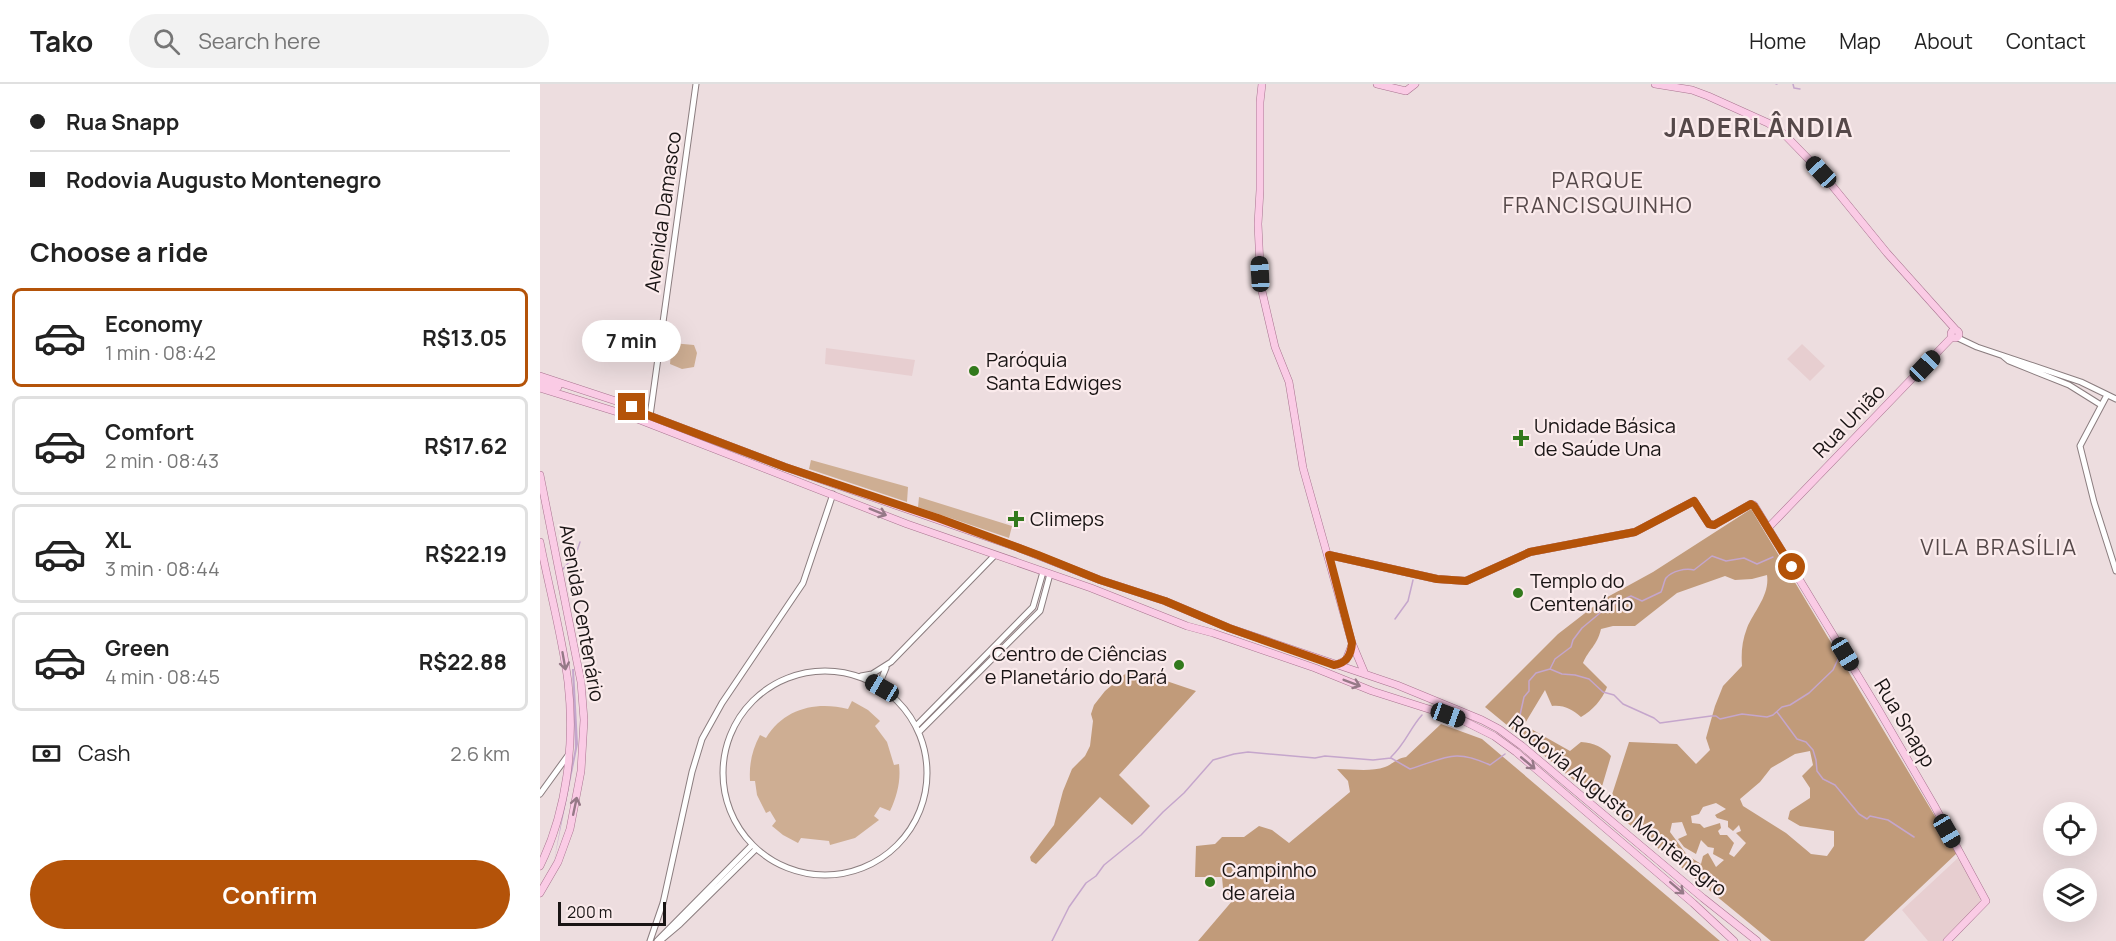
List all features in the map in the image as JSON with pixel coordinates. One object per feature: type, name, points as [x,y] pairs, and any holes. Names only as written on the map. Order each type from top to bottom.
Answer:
[{"type":"main road","points":[[1262,84],[1258,224],[1261,287],[1275,346],[1289,382],[1303,468],[1352,643],[1365,674]]},
{"type":"main road","points":[[1377,84],[1406,91],[1415,84]]},
{"type":"main road","points":[[1655,84],[1696,88],[1768,123],[1784,134],[1821,172],[1957,335]]},
{"type":"main road","name":"Rua União","points":[[1768,528],[1957,335]]},
{"type":"main road","name":"Rodovia Augusto Montenegro","points":[[540,379],[631,406],[636,411],[785,467],[1028,551],[1100,580],[1193,611],[1229,628],[1365,674],[1464,712],[1499,729],[1757,941]]},
{"type":"main road","points":[[540,379],[617,408],[627,415]]},
{"type":"main road","name":"Rodovia Augusto Montenegro","points":[[541,392],[619,416],[627,415],[1158,615],[1315,668],[1372,691],[1444,713],[1494,736],[1610,831],[1736,941]]},
{"type":"main road","points":[[541,392],[636,411]]},
{"type":"main road","name":"Avenida Centenário","points":[[540,475],[581,682],[584,720],[583,754],[568,835],[558,861],[540,893]]},
{"type":"main road","name":"Rua Snapp","points":[[1329,555],[1437,579],[1466,581],[1530,552],[1635,532],[1694,501],[1709,524],[1714,525],[1751,504],[1768,528],[1921,782],[1986,901],[1947,941]]},
{"type":"main road","name":"Avenida Centenário","points":[[540,542],[542,564],[555,613],[568,683],[569,754],[555,830],[540,866]]},
{"type":"main road","points":[[542,564],[554,565],[560,580]]},
{"type":"main road","points":[[1112,597],[1121,597],[1148,607],[1151,602],[1150,596]]},
{"type":"main road","points":[[1158,615],[1156,609],[1160,603],[1186,612],[1193,611]]},
{"type":"main road","points":[[555,613],[563,615],[566,610]]},
{"type":"main road","points":[[557,625],[564,620],[569,624]]},
{"type":"main road","points":[[1334,665],[1344,662],[1349,657],[1352,643]]},
{"type":"main road","points":[[1724,913],[1747,935],[1747,941]]},
{"type":"street","name":"Avenida Damasco","points":[[650,416],[696,84]]},
{"type":"street","points":[[1957,335],[1977,347],[2048,370],[2116,399]]},
{"type":"street","points":[[2002,355],[2009,361],[2069,385],[2101,405]]},
{"type":"street","points":[[2107,395],[2080,446],[2094,502],[2116,571]]},
{"type":"street","points":[[650,941],[663,903],[692,772],[702,739],[722,703],[803,583],[833,494]]},
{"type":"street","points":[[882,688],[882,675],[891,662],[995,555]]},
{"type":"street","points":[[917,729],[1033,607],[1047,573]]},
{"type":"street","points":[[859,676],[872,674],[891,662]]},
{"type":"street","points":[[822,671],[859,676],[882,688],[903,707],[917,729],[926,755],[924,795],[911,826],[889,852],[860,868],[826,875],[787,868],[754,847],[732,816],[723,783],[726,750],[738,720],[760,694],[789,678],[822,671]]},
{"type":"street","points":[[540,794],[569,754]]},
{"type":"street","points":[[658,941],[680,924],[754,847]]},
{"type":"shaded area","points":[[672,343],[694,345],[697,353],[694,367],[682,369],[670,364]]},
{"type":"shaded area","points":[[1802,344],[1825,366],[1810,381],[1787,359]]},
{"type":"shaded area","points":[[826,348],[915,360],[912,376],[825,364]]},
{"type":"shaded area","points":[[811,460],[908,487],[907,502],[809,469]]},
{"type":"shaded area","points":[[919,497],[1012,526],[1009,538],[918,507]]},
{"type":"shaded area","points":[[1751,509],[1957,853],[1864,941],[1771,941],[1608,807],[1629,742],[1677,744],[1696,764],[1710,750],[1706,738],[1715,706],[1723,686],[1742,666],[1744,638],[1764,596],[1767,575],[1735,580],[1725,576],[1677,593],[1635,626],[1613,626],[1601,629],[1583,663],[1607,687],[1597,704],[1581,717],[1568,708],[1552,706],[1545,690],[1524,725],[1570,751],[1581,742],[1590,743],[1611,756],[1598,800],[1485,707],[1558,634],[1602,600],[1653,572]],"holes":[[[1810,751],[1813,765],[1802,776],[1810,788],[1810,798],[1790,811],[1788,819],[1800,826],[1834,831],[1834,846],[1827,856],[1811,854],[1786,833],[1743,806],[1740,799],[1760,782],[1771,768],[1795,754]],[[1716,803],[1726,809],[1715,815],[1717,818],[1728,821],[1728,827],[1733,831],[1739,825],[1741,831],[1736,833],[1746,843],[1734,857],[1729,854],[1734,843],[1727,835],[1720,835],[1718,831],[1721,828],[1720,823],[1704,828],[1700,824],[1692,823],[1691,816],[1699,814],[1703,807]],[[1682,822],[1687,835],[1678,839],[1684,847],[1696,854],[1701,840],[1708,847],[1714,848],[1713,854],[1724,860],[1716,867],[1708,853],[1703,856],[1701,864],[1687,855],[1670,832],[1672,823]]]},
{"type":"shaded area","points":[[572,669],[574,669],[578,744],[554,861],[575,748]]},
{"type":"shaded area","points":[[1131,669],[1196,691],[1119,775],[1150,806],[1132,825],[1100,797],[1036,864],[1031,861],[1030,857],[1054,825],[1063,791],[1072,769],[1085,756],[1090,746],[1093,721],[1091,714],[1094,705],[1105,691]]},
{"type":"shaded area","points":[[852,701],[868,710],[880,721],[875,726],[887,742],[894,765],[899,764],[899,782],[895,800],[890,811],[880,807],[874,816],[879,820],[855,838],[830,845],[829,841],[801,838],[798,843],[772,826],[776,821],[770,811],[766,813],[757,795],[755,781],[750,781],[755,746],[760,735],[766,738],[782,720],[802,709],[825,706],[848,709]]},
{"type":"shaded area","points":[[1441,724],[1482,739],[1720,941],[1198,941],[1233,900],[1223,888],[1222,877],[1195,877],[1196,846],[1215,844],[1222,837],[1244,837],[1259,826],[1272,830],[1289,843],[1350,792],[1348,781],[1337,769],[1368,770],[1385,767],[1406,757]]},
{"type":"shaded area","points":[[1959,857],[1981,901],[1978,910],[1943,941],[1928,941],[1902,910]]},
{"type":"waterway","points":[[1793,84],[1794,88],[1800,89]]},
{"type":"waterway","points":[[563,569],[576,554],[580,542]]},
{"type":"waterway","points":[[1550,669],[1555,659],[1571,647],[1582,628],[1606,608],[1631,596],[1642,601],[1661,592],[1666,578],[1675,572],[1694,570],[1712,556],[1726,561],[1744,558],[1757,564],[1773,557]]},
{"type":"waterway","points":[[1395,619],[1408,601],[1413,580]]},
{"type":"waterway","points":[[1516,733],[1524,697],[1529,691],[1529,681],[1536,673],[1550,669],[1562,674],[1589,679],[1603,692],[1614,695],[1623,704],[1660,723],[1711,716],[1720,719],[1742,714],[1767,717],[1773,715],[1782,707],[1790,705],[1809,693],[1833,670],[1839,657]]},
{"type":"waterway","points":[[1777,712],[1797,739],[1806,742],[1813,750],[1817,771],[1823,779],[1835,785],[1859,814],[1867,819],[1870,816],[1888,820],[1914,837]]},
{"type":"waterway","points":[[1391,757],[1422,715]]},
{"type":"waterway","points":[[1052,941],[1069,907],[1086,883],[1141,835],[1184,793],[1213,760],[1248,752],[1315,758],[1325,756],[1373,760],[1391,758],[1410,769],[1450,756],[1467,757],[1490,765],[1505,754]]},
{"type":"place","name":"Paróquia Santa Edwiges","points":[[974,371]]},
{"type":"place","name":"Unidade Básica de Saúde Una","points":[[1521,438]]},
{"type":"place","name":"Climeps","points":[[1016,519]]},
{"type":"place","name":"Templo do Centenário","points":[[1518,593]]},
{"type":"place","name":"Centro de Ciências e Planetário do Pará","points":[[1179,665]]},
{"type":"place","name":"Campinho de areia","points":[[1210,882]]},
{"type":"district","name":"JADERLÂNDIA","points":[[1759,128]]},
{"type":"district","name":"PARQUE FRANCISQUINHO","points":[[1598,192]]},
{"type":"district","name":"VILA BRASÍLIA","points":[[1999,547]]},
{"type":"route","points":[[632,407],[637,411],[785,467],[938,518],[1100,580],[1193,611],[1229,628],[1334,665],[1344,662],[1349,657],[1352,643],[1329,555],[1437,579],[1466,581],[1530,552],[1635,532],[1656,523],[1694,501],[1709,524],[1714,525],[1751,504],[1754,506],[1792,567]]}]
